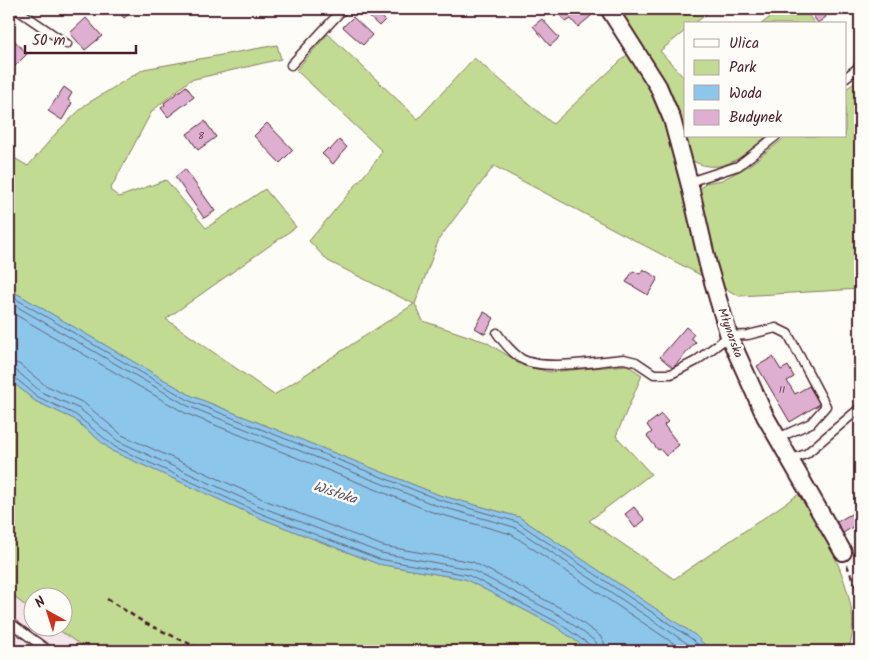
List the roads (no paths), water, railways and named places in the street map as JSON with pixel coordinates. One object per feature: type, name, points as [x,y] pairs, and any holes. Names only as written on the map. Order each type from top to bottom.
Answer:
[{"type":"street","name":"Młynarska","points":[[609,9],[658,86],[672,119],[690,182],[708,265],[729,336],[765,416],[843,552]]},
{"type":"lane","points":[[16,9],[67,44]]},
{"type":"lane","points":[[290,65],[343,9]]},
{"type":"lane","points":[[846,77],[860,66]]},
{"type":"lane","points":[[690,182],[738,166],[773,138]]},
{"type":"lane","points":[[496,333],[522,359],[547,366],[624,359],[636,362],[654,374],[672,374],[696,361],[729,336],[748,336],[776,328],[788,334],[826,406],[811,423],[778,438]]},
{"type":"lane","points":[[789,460],[806,454],[860,408]]},
{"type":"lane","points":[[9,622],[49,651]]},
{"type":"water","name":"Wisłoka","points":[[9,289],[192,396],[439,495],[519,517],[695,635],[711,651],[590,651],[555,626],[465,579],[378,564],[260,518],[112,451],[74,419],[35,401],[9,379]]}]
